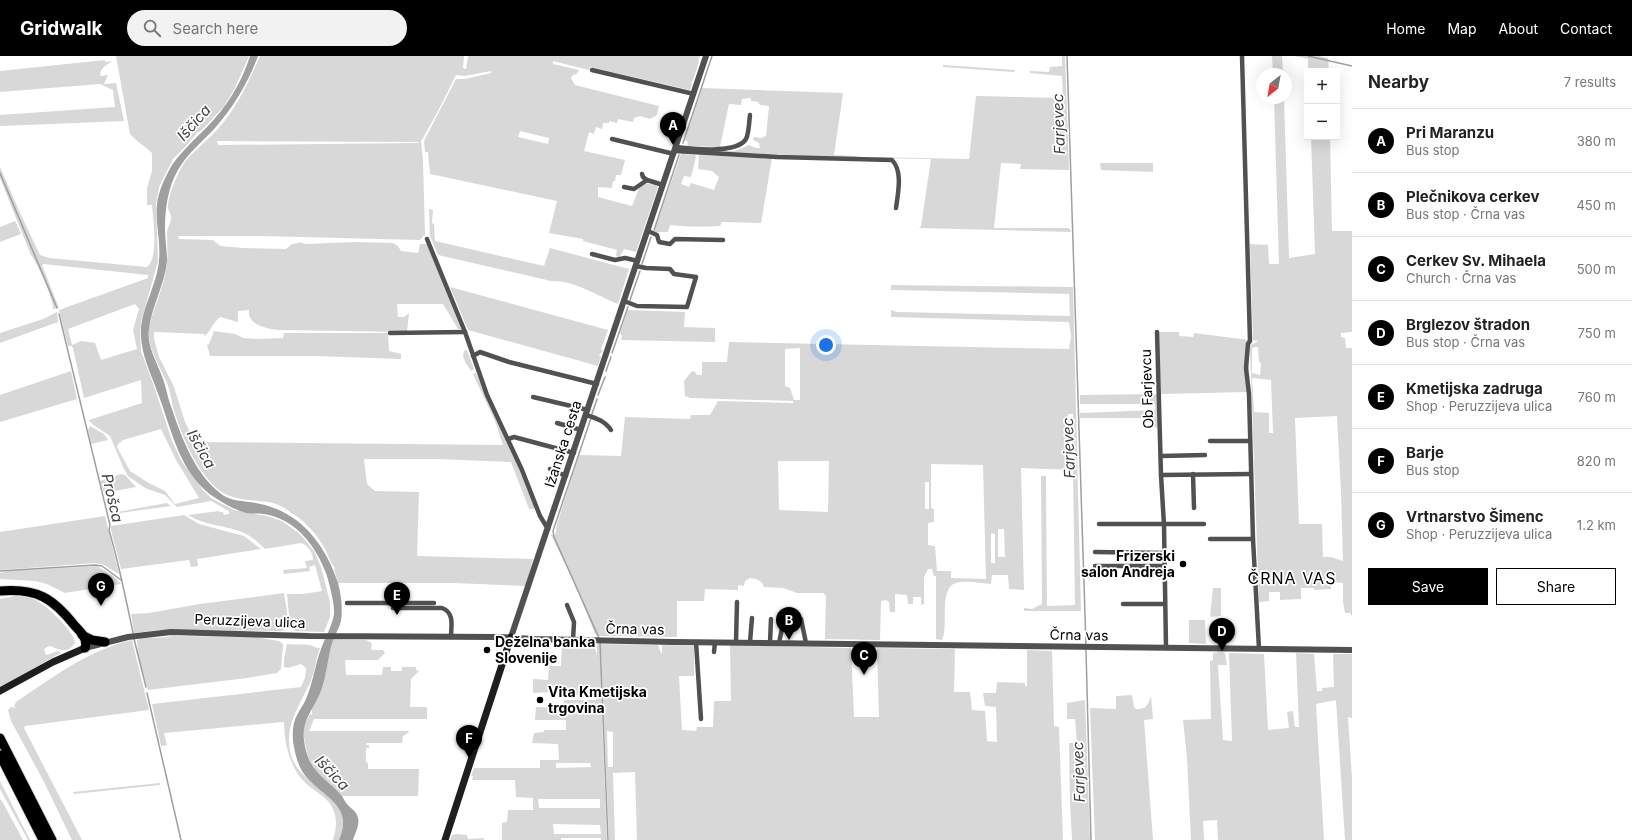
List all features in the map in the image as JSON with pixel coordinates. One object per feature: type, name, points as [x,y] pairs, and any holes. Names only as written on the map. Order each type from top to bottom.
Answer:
[{"type":"highway","points":[[0,591],[23,590],[47,599],[65,613],[82,635],[86,642],[85,648]]},
{"type":"highway","points":[[0,597],[13,594],[23,594],[46,602],[63,617],[85,648]]},
{"type":"highway","points":[[82,635],[92,640],[105,642]]},
{"type":"highway","points":[[0,738],[52,840]]},
{"type":"highway","points":[[0,755],[43,840]]},
{"type":"main road","name":"Ižanska cesta","points":[[445,840],[511,637]]},
{"type":"main road","name":"Peruzzijeva ulica","points":[[0,691],[53,662],[85,648]]},
{"type":"street","name":"Ižanska cesta","points":[[511,637],[706,56]]},
{"type":"street","points":[[1242,56],[1250,341],[1248,344],[1246,368],[1249,394],[1253,540],[1259,649]]},
{"type":"street","points":[[592,70],[694,94]]},
{"type":"street","points":[[675,151],[731,148],[739,146],[746,139],[750,114]]},
{"type":"street","points":[[612,139],[675,151],[777,157],[892,160],[896,165],[898,173],[899,191],[896,208]]},
{"type":"street","points":[[642,174],[647,180],[663,185]]},
{"type":"street","points":[[624,188],[634,190],[647,180]]},
{"type":"street","points":[[648,231],[657,235],[659,242],[670,244],[675,239],[723,240]]},
{"type":"street","points":[[427,239],[465,332],[487,394],[508,439],[540,516],[548,529]]},
{"type":"street","points":[[592,254],[615,260],[625,258],[646,268],[670,269],[674,274],[696,277],[687,307],[637,306],[624,301]]},
{"type":"street","points":[[390,333],[465,332]]},
{"type":"street","name":"Ob Farjevcu","points":[[1157,332],[1161,475]]},
{"type":"street","points":[[473,356],[480,352],[509,362],[596,384]]},
{"type":"street","points":[[533,397],[587,412],[602,421],[611,430]]},
{"type":"street","points":[[557,423],[581,430]]},
{"type":"street","points":[[508,439],[514,436],[574,453]]},
{"type":"street","points":[[1210,441],[1250,441]]},
{"type":"street","points":[[1161,456],[1204,455]]},
{"type":"street","points":[[550,469],[566,476]]},
{"type":"street","points":[[1193,474],[1194,508]]},
{"type":"street","points":[[1166,648],[1164,604],[1164,525],[1161,475],[1251,474]]},
{"type":"street","points":[[1099,524],[1204,524]]},
{"type":"street","points":[[1210,539],[1253,540]]},
{"type":"street","points":[[1095,552],[1164,553]]},
{"type":"street","points":[[1095,566],[1164,566]]},
{"type":"street","points":[[736,642],[737,602]]},
{"type":"street","points":[[347,603],[434,603]]},
{"type":"street","points":[[1123,604],[1164,604]]},
{"type":"street","points":[[567,605],[574,622],[573,640]]},
{"type":"street","points":[[393,608],[442,608],[447,610],[451,616],[451,637]]},
{"type":"street","points":[[750,642],[752,618]]},
{"type":"street","points":[[770,643],[771,619]]},
{"type":"street","points":[[780,643],[784,619],[801,619],[806,643]]},
{"type":"street","name":"Peruzzijeva ulica","points":[[85,648],[128,637],[171,632],[309,636],[511,637]]},
{"type":"street","name":"Črna vas","points":[[511,637],[573,640],[696,642],[1352,650]]},
{"type":"street","points":[[696,642],[701,719]]},
{"type":"street","points":[[714,652],[715,642]]},
{"type":"shaded area","points":[[116,56],[249,56],[234,90],[224,106],[173,159],[159,187],[156,204],[158,261],[141,322],[141,351],[172,441],[182,462],[202,489],[211,498],[234,510],[267,516],[282,521],[300,534],[314,551],[321,567],[330,602],[330,617],[324,632],[294,631],[294,629],[290,629],[287,594],[303,594],[322,591],[315,565],[309,567],[310,571],[284,574],[283,570],[307,568],[305,561],[313,560],[308,547],[301,543],[265,549],[248,535],[234,529],[203,522],[188,515],[219,511],[223,512],[224,515],[229,514],[229,511],[211,501],[177,507],[165,495],[145,488],[128,476],[110,436],[92,424],[89,420],[142,403],[141,380],[84,398],[73,348],[72,346],[68,346],[59,310],[148,278],[148,275],[44,264],[42,265],[59,308],[53,309],[48,289],[31,255],[0,178],[0,167],[40,255],[49,258],[147,267],[151,262],[154,247],[152,205],[147,205],[147,188],[152,171],[152,153],[130,134]],"holes":[[[135,304],[139,309],[133,330],[137,349],[101,360],[95,343],[81,341],[72,345],[68,329]],[[161,429],[176,460],[199,498],[175,504],[165,491],[130,471],[117,447],[123,440]]]},
{"type":"shaded area","name":"Iščica","points":[[250,56],[258,56],[250,76],[240,94],[215,128],[186,159],[178,170],[172,184],[166,206],[166,270],[153,311],[149,329],[149,342],[162,376],[169,402],[180,432],[190,455],[203,476],[220,493],[229,498],[275,508],[300,523],[319,544],[333,569],[341,597],[341,621],[332,644],[322,688],[305,726],[304,740],[309,759],[317,772],[342,796],[357,815],[358,823],[353,840],[339,840],[343,829],[341,812],[331,799],[303,773],[297,760],[293,739],[293,726],[295,719],[308,693],[322,645],[334,614],[333,599],[322,563],[305,537],[289,523],[269,515],[246,513],[231,507],[204,489],[194,478],[178,451],[147,365],[141,337],[141,327],[145,308],[158,270],[159,246],[157,211],[161,189],[172,165],[221,112],[238,85]]},
{"type":"shaded area","points":[[260,56],[464,56],[463,68],[466,69],[468,56],[700,56],[690,90],[590,67],[589,70],[553,61],[553,64],[579,70],[576,75],[574,74],[571,78],[575,85],[659,106],[657,115],[650,119],[640,116],[634,118],[633,122],[618,119],[617,123],[609,121],[609,123],[603,123],[602,129],[596,127],[594,134],[589,132],[584,151],[625,160],[621,175],[616,175],[612,188],[598,187],[598,197],[632,206],[640,186],[645,183],[658,187],[636,252],[624,249],[619,258],[616,255],[617,250],[583,241],[583,239],[549,233],[557,201],[430,174],[428,152],[425,152],[424,141],[456,79],[465,79],[491,73],[491,71],[465,76],[456,75],[421,141],[425,234],[420,240],[261,236],[178,236],[179,239],[213,240],[220,246],[242,248],[286,249],[292,244],[300,242],[305,244],[355,242],[393,243],[398,246],[401,251],[418,253],[420,244],[427,244],[461,329],[458,329],[443,304],[397,304],[398,317],[404,317],[409,313],[407,332],[278,330],[263,327],[254,323],[249,315],[249,310],[238,311],[238,322],[220,317],[205,336],[204,334],[154,332],[154,339],[159,357],[174,387],[185,422],[195,442],[503,445],[495,421],[473,374],[476,373],[528,489],[535,507],[534,509],[529,509],[511,462],[439,459],[364,459],[367,484],[375,491],[419,492],[417,556],[533,559],[526,586],[453,583],[338,583],[335,568],[325,549],[305,523],[286,509],[273,503],[242,499],[227,495],[220,491],[214,486],[194,459],[176,418],[168,386],[152,350],[149,336],[151,320],[166,270],[167,231],[171,218],[168,204],[173,185],[182,166],[190,156],[215,132],[229,115],[241,96]],"holes":[[[520,131],[549,138],[548,144],[518,137]],[[217,141],[418,142],[419,143],[218,145]]]},
{"type":"shaded area","points":[[1062,56],[1065,56],[1069,170],[1020,169],[1021,164],[1001,163],[994,228],[1068,228],[1071,232],[919,228],[921,226],[931,159],[870,158],[969,159],[976,96],[1063,98],[1062,76],[1030,73],[1030,71],[1049,72],[1050,67],[1062,66]]},
{"type":"shaded area","points":[[1272,56],[1282,56],[1283,68],[1273,68]]},
{"type":"shaded area","points":[[1295,56],[1319,56],[1328,58],[1329,68],[1308,68],[1308,59]]},
{"type":"shaded area","points":[[105,60],[105,62],[112,61],[103,68],[100,75],[108,75],[104,84],[116,83],[124,121],[0,126],[0,115],[115,107],[113,90],[100,84],[0,92],[0,71]]},
{"type":"shaded area","points":[[943,65],[1015,70],[1014,72],[943,67]]},
{"type":"shaded area","points":[[702,88],[843,93],[834,155],[855,156],[861,158],[716,153],[716,151],[735,151],[749,145],[760,148],[759,143],[753,140],[754,137],[761,138],[766,136],[769,106],[760,105],[758,102],[751,101],[751,98],[742,99],[741,105],[729,104],[720,147],[687,146],[688,142],[685,140]]},
{"type":"shaded area","points":[[1274,104],[1284,104],[1289,258],[1315,254],[1311,140],[1330,140],[1332,231],[1352,231],[1352,332],[1341,333],[1341,337],[1345,338],[1346,348],[1352,348],[1352,616],[1350,613],[1345,613],[1343,602],[1343,583],[1331,582],[1331,589],[1314,590],[1314,588],[1301,588],[1301,599],[1280,600],[1280,592],[1269,592],[1269,601],[1259,602],[1250,349],[1251,345],[1258,341],[1253,340],[1250,244],[1268,245],[1269,264],[1279,264]],"holes":[[[1254,347],[1258,347],[1259,362],[1261,363],[1260,375],[1252,373],[1252,349]],[[1252,378],[1271,380],[1273,433],[1269,433],[1269,413],[1254,412]],[[1337,416],[1341,491],[1343,561],[1331,557],[1323,557],[1322,524],[1299,524],[1295,418]]]},
{"type":"shaded area","points":[[681,154],[695,155],[696,157],[691,177],[684,176],[681,184],[689,187],[691,183],[714,190],[719,177],[712,171],[698,169],[699,155],[772,158],[761,223],[722,222],[720,226],[707,227],[670,225],[668,232],[655,232],[654,231]]},
{"type":"shaded area","points":[[1100,163],[1153,163],[1153,172],[1101,170]]},
{"type":"shaded area","points":[[429,209],[433,210],[432,223],[434,224],[435,241],[544,266],[550,248],[629,269],[618,304],[569,283],[551,281],[438,255],[430,236]]},
{"type":"shaded area","points":[[15,221],[21,234],[0,242],[0,227]]},
{"type":"shaded area","points":[[891,285],[1073,287],[1081,611],[1024,611],[1024,608],[1032,609],[1042,604],[1041,476],[1046,476],[1047,606],[1075,605],[1073,470],[1021,468],[1024,590],[1009,589],[1008,575],[992,575],[991,584],[959,582],[951,586],[947,592],[945,626],[942,640],[936,639],[936,576],[934,576],[932,569],[928,569],[924,577],[924,604],[921,605],[921,597],[913,597],[913,604],[908,604],[907,595],[895,594],[895,612],[890,612],[889,602],[886,600],[881,601],[880,640],[825,639],[826,596],[823,593],[797,593],[783,588],[764,587],[758,580],[750,578],[745,581],[744,586],[738,585],[738,590],[705,589],[704,601],[677,601],[677,637],[600,636],[595,634],[575,584],[551,535],[555,535],[557,524],[579,455],[621,456],[625,417],[690,419],[691,415],[710,415],[718,401],[793,403],[793,401],[691,398],[685,396],[684,381],[692,371],[697,375],[702,375],[702,362],[727,362],[729,342],[1069,349],[1071,336],[1069,322],[891,317],[891,310],[897,312],[1070,316],[1069,294],[891,290]],"holes":[[[800,348],[800,400],[794,400],[790,388],[785,386],[785,349]],[[1068,414],[1073,414],[1075,461],[1070,461]],[[778,461],[829,461],[828,512],[779,510]],[[931,464],[983,465],[986,579],[951,578],[951,571],[937,571],[935,546],[928,545],[928,523],[934,522],[934,509],[931,508]],[[925,482],[929,482],[929,509],[925,509]],[[998,529],[1004,529],[1005,557],[998,557]],[[991,533],[995,534],[995,563],[991,563]]]},
{"type":"shaded area","points":[[450,287],[608,330],[601,349],[603,351],[599,355],[601,357],[598,366],[468,330]]},
{"type":"shaded area","points":[[628,310],[685,312],[684,327],[715,328],[715,342],[621,340],[622,336],[620,333]]},
{"type":"shaded area","points":[[57,312],[58,322],[0,343],[0,333],[43,319]]},
{"type":"shaded area","points":[[214,331],[235,334],[243,338],[257,339],[283,338],[284,333],[388,333],[389,351],[401,354],[401,359],[316,356],[210,356],[207,345],[209,344]]},
{"type":"shaded area","points":[[1158,332],[1179,332],[1179,336],[1193,337],[1194,333],[1249,340],[1248,392],[1161,394]]},
{"type":"shaded area","points":[[467,350],[474,369],[471,371],[463,356],[464,351]]},
{"type":"shaded area","points":[[71,371],[77,399],[0,422],[0,395]]},
{"type":"shaded area","points":[[1158,394],[1159,428],[1153,427],[1153,418],[1080,418],[1080,413],[1155,410],[1155,404],[1080,404],[1080,395]]},
{"type":"shaded area","points":[[90,426],[104,434],[108,440],[91,444],[88,430]]},
{"type":"shaded area","points":[[121,474],[125,475],[136,487],[104,493],[100,481]]},
{"type":"shaded area","points":[[167,503],[171,506],[112,514],[112,513]]},
{"type":"shaded area","points":[[184,515],[199,524],[244,536],[261,549],[197,559],[198,566],[191,567],[189,560],[121,569],[111,526]]},
{"type":"shaded area","points":[[105,516],[119,574],[102,564],[95,563],[0,570],[0,532]]},
{"type":"shaded area","points":[[97,566],[113,576],[121,584],[65,593],[47,584],[35,581],[0,579],[0,573],[8,571]]},
{"type":"shaded area","points":[[1213,588],[1221,588],[1221,616],[1210,617]]},
{"type":"shaded area","points":[[284,593],[287,624],[282,631],[158,630],[134,633],[131,614],[149,613],[200,604]]},
{"type":"shaded area","points":[[15,596],[29,597],[44,606],[58,618],[70,632],[75,643],[72,647],[66,650],[60,650],[49,646],[44,649],[46,655],[58,651],[61,653],[0,687],[0,599]]},
{"type":"shaded area","points":[[1189,620],[1205,620],[1206,644],[1189,643]]},
{"type":"shaded area","points":[[172,636],[256,637],[279,641],[283,644],[281,669],[277,673],[247,678],[148,690],[138,655],[137,640]]},
{"type":"shaded area","points":[[333,639],[366,640],[372,643],[371,649],[383,650],[385,653],[378,660],[345,660],[346,675],[382,675],[383,667],[391,667],[391,671],[402,671],[402,667],[416,667],[416,670],[419,671],[411,679],[410,707],[427,707],[427,719],[314,719],[309,731],[409,731],[403,736],[402,743],[367,743],[366,745],[369,745],[369,748],[366,748],[366,762],[368,763],[368,769],[419,769],[418,796],[342,796],[316,773],[308,757],[303,733],[305,724],[310,714],[312,715],[312,708],[322,688]]},
{"type":"shaded area","points":[[132,640],[149,710],[25,726],[24,728],[82,840],[72,840],[43,780],[11,721],[8,710],[11,707],[16,708],[14,706],[16,702],[57,674],[85,658]]},
{"type":"shaded area","points":[[287,644],[310,645],[320,648],[310,682],[292,721],[289,743],[291,755],[296,767],[305,777],[335,803],[341,813],[343,825],[339,840],[333,840],[336,822],[335,813],[332,806],[328,801],[305,783],[293,765],[286,744],[284,722],[164,733],[167,745],[161,746],[152,704],[301,687],[305,678],[306,668],[301,664],[288,668],[284,667]]},
{"type":"shaded area","points":[[562,644],[594,644],[597,655],[597,644],[658,645],[661,653],[662,645],[694,646],[694,676],[679,676],[682,730],[696,731],[697,727],[713,727],[714,701],[731,701],[730,645],[851,648],[854,717],[879,717],[877,648],[955,649],[954,692],[970,692],[972,710],[985,711],[987,741],[997,742],[996,707],[985,706],[983,693],[996,693],[997,682],[1025,683],[1025,686],[1027,686],[1027,650],[1052,651],[1054,726],[1059,727],[1063,840],[637,840],[635,772],[613,773],[615,840],[609,840],[601,649],[601,693],[607,840],[601,840],[601,838],[561,838],[561,840],[502,840],[502,823],[507,822],[508,810],[533,810],[533,798],[516,797],[515,780],[472,780],[473,776],[471,776],[474,768],[540,768],[540,760],[559,760],[558,744],[532,743],[534,733],[544,732],[544,730],[566,730],[566,720],[535,720],[536,707],[563,708],[564,700],[596,700],[596,695],[564,695],[553,692],[533,693],[533,679],[548,680],[549,666],[561,666]],"holes":[[[607,731],[613,732],[613,767],[608,767]],[[556,763],[590,763],[591,767],[556,768]],[[538,799],[600,799],[600,808],[539,808]],[[553,824],[600,825],[601,834],[554,834]]]},
{"type":"shaded area","points":[[1213,653],[1225,653],[1227,665],[1218,665],[1223,740],[1232,741],[1229,653],[1264,654],[1268,730],[1289,728],[1287,712],[1292,711],[1295,727],[1299,727],[1296,653],[1314,654],[1317,691],[1322,691],[1322,688],[1334,687],[1333,654],[1352,654],[1352,718],[1348,717],[1352,778],[1352,840],[1345,840],[1336,700],[1316,704],[1324,840],[1218,840],[1217,820],[1203,821],[1204,840],[1191,840],[1187,758],[1183,720],[1211,719],[1210,661],[1213,660]]},
{"type":"shaded area","points":[[1132,695],[1134,707],[1136,709],[1143,709],[1148,704],[1151,696],[1153,719],[1144,720],[1153,840],[1095,840],[1090,708],[1116,709],[1116,696]]},
{"type":"shaded area","points":[[1085,700],[1090,840],[1072,840],[1069,743],[1077,743],[1075,719],[1067,719],[1067,703]]},
{"type":"shaded area","points":[[0,781],[30,840],[28,840],[0,789]]},
{"type":"shaded area","points":[[160,783],[160,785],[74,794],[73,792]]},
{"type":"shaded area","points":[[0,799],[2,801],[23,840],[0,840]]},
{"type":"shaded area","points":[[452,835],[467,835],[468,839],[484,838],[484,840],[450,840]]},
{"type":"waterway","points":[[683,143],[712,56]]},
{"type":"waterway","name":"Farjevec","points":[[1067,56],[1086,646]]},
{"type":"waterway","points":[[1308,56],[1352,66]]},
{"type":"waterway","points":[[654,230],[679,155]]},
{"type":"waterway","name":"Prošca","points":[[0,173],[57,308]]},
{"type":"waterway","points":[[642,264],[651,237]]},
{"type":"waterway","points":[[630,300],[640,271]]},
{"type":"waterway","points":[[612,353],[628,307]]},
{"type":"waterway","name":"Prošca","points":[[59,314],[110,525],[109,530],[133,633]]},
{"type":"waterway","points":[[606,371],[611,357]]},
{"type":"waterway","points":[[598,395],[605,377]]},
{"type":"waterway","points":[[592,414],[597,399]]},
{"type":"waterway","points":[[591,418],[553,531],[554,537],[599,638]]},
{"type":"waterway","points":[[0,571],[95,565],[102,566],[121,580]]},
{"type":"waterway","name":"Prošca","points":[[134,639],[146,687]]},
{"type":"waterway","points":[[600,642],[608,840]]},
{"type":"waterway","name":"Farjevec","points":[[1086,650],[1091,840]]},
{"type":"waterway","name":"Prošca","points":[[147,693],[181,840]]},
{"type":"place","name":"Pri Maranzu","points":[[673,145]]},
{"type":"place","name":"Frizerski salon Andreja","points":[[1183,564]]},
{"type":"place","name":"Vrtnarstvo Šimenc","points":[[101,606]]},
{"type":"place","name":"Kmetijska zadruga","points":[[397,615]]},
{"type":"place","name":"Plečnikova cerkev","points":[[789,640]]},
{"type":"place","name":"Deželna banka Slovenije","points":[[487,650]]},
{"type":"place","name":"Brglezov štradon","points":[[1222,651]]},
{"type":"place","name":"Cerkev Sv. Mihaela","points":[[864,675]]},
{"type":"place","name":"Vita Kmetijska trgovina","points":[[540,700]]},
{"type":"place","name":"Barje","points":[[469,758]]},
{"type":"district","name":"ČRNA VAS","points":[[1292,578]]}]
